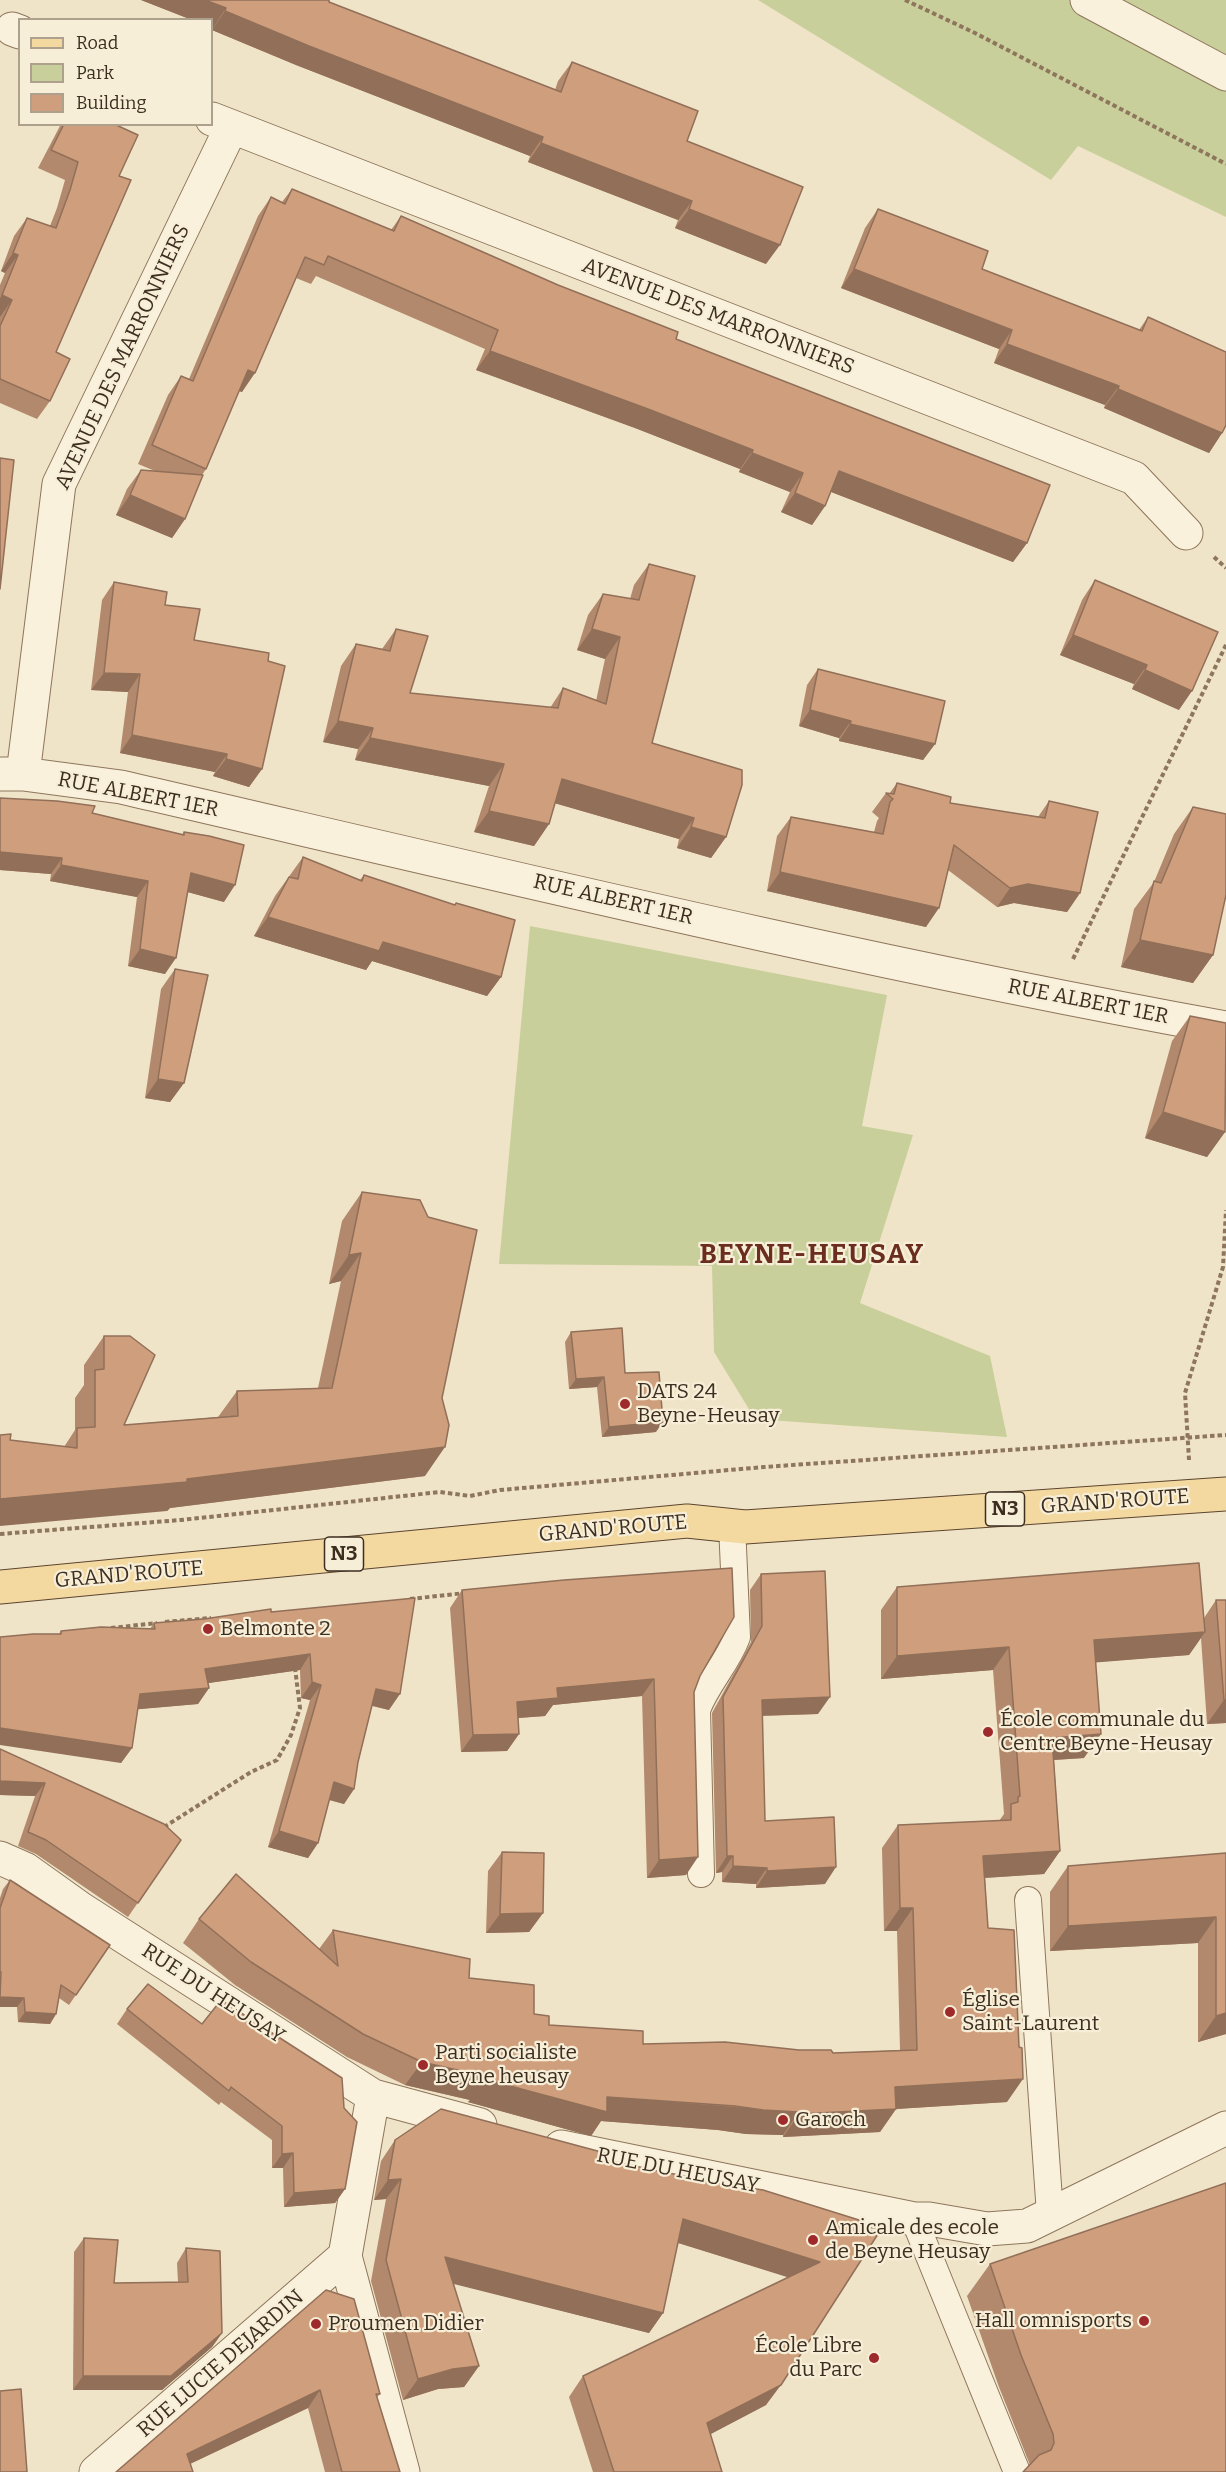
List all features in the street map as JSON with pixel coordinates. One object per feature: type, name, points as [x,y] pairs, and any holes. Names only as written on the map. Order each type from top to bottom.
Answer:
[{"type":"main road","name":"GRAND'ROUTE","points":[[0,1587],[687,1521],[755,1526],[1226,1494]]},
{"type":"street","points":[[1087,0],[1226,74]]},
{"type":"street","name":"AVENUE DES MARRONNIERS","points":[[11,774],[59,484],[221,124],[1134,478],[1186,533]]},
{"type":"street","name":"RUE ALBERT 1ER","points":[[11,774],[121,788],[693,919],[1045,996],[1226,1028]]},
{"type":"street","name":"RUE DU HEUSAY","points":[[0,1858],[25,1869],[81,1909],[373,2096],[582,2153],[914,2219],[929,2219],[987,2229],[1027,2226],[1225,2130]]},
{"type":"street","points":[[373,2096],[345,2256],[403,2472]]},
{"type":"street","name":"RUE LUCIE DEJARDIN","points":[[96,2472],[345,2256]]},
{"type":"lane","points":[[701,1874],[697,1710],[705,1689],[731,1654],[737,1637],[732,1525]]},
{"type":"lane","points":[[1028,1900],[1050,2214]]},
{"type":"lane","points":[[914,2219],[1017,2472]]},
{"type":"path","points":[[905,0],[975,33],[1226,164]]},
{"type":"path","points":[[1045,996],[1072,961],[1226,645]]},
{"type":"path","points":[[1191,1496],[1185,1393],[1225,1266],[1226,1210]]},
{"type":"path","points":[[0,1534],[192,1519],[440,1492],[481,1495],[500,1490],[629,1478],[1226,1435]]},
{"type":"path","points":[[398,1600],[469,1593]]},
{"type":"path","points":[[103,1629],[213,1618]]},
{"type":"path","points":[[154,1833],[251,1772],[277,1760],[291,1735],[300,1708],[295,1666]]},
{"type":"green space","points":[[758,0],[1226,0],[1226,217],[1078,146],[1051,180]]},
{"type":"green space","points":[[530,926],[887,995],[862,1126],[913,1135],[860,1303],[990,1356],[1007,1437],[755,1419],[714,1352],[712,1266],[499,1264]]},
{"type":"building","points":[[205,0],[329,0],[329,2],[561,92],[572,62],[698,111],[687,141],[803,187],[780,245],[689,209],[692,201],[541,143],[543,137],[309,46],[225,11],[226,8]]},
{"type":"building","points":[[63,126],[118,126],[138,135],[119,176],[131,180],[56,352],[70,359],[50,401],[0,379],[0,326],[12,300],[2,295],[18,255],[13,253],[27,218],[56,228],[70,190],[78,162],[51,150]]},
{"type":"building","points":[[292,189],[394,231],[401,216],[558,285],[678,332],[676,339],[1050,485],[1027,543],[839,471],[825,506],[795,493],[803,473],[752,453],[753,450],[648,409],[490,351],[498,330],[328,256],[324,265],[305,257],[255,373],[248,370],[206,469],[152,445],[181,376],[193,381],[271,197],[285,204]]},
{"type":"building","points":[[878,209],[988,251],[982,269],[1142,331],[1148,317],[1226,352],[1226,425],[1222,433],[1118,389],[1119,386],[1007,344],[1012,330],[854,269]]},
{"type":"building","points":[[0,458],[14,460],[0,589]]},
{"type":"building","points":[[141,470],[203,475],[185,519],[130,495]]},
{"type":"building","points":[[649,564],[695,576],[652,743],[742,770],[742,785],[726,837],[691,827],[694,818],[562,779],[549,824],[489,811],[504,764],[370,738],[373,728],[338,721],[356,644],[390,651],[396,629],[428,636],[410,693],[558,708],[563,688],[606,704],[620,637],[592,629],[603,594],[639,600]]},
{"type":"building","points":[[1095,580],[1218,632],[1192,691],[1145,670],[1147,665],[1073,635]]},
{"type":"building","points":[[114,582],[167,592],[165,605],[200,609],[194,640],[269,653],[268,661],[285,666],[262,769],[226,759],[227,754],[132,735],[140,674],[104,673]]},
{"type":"building","points":[[818,669],[945,701],[935,744],[850,724],[851,721],[810,710]]},
{"type":"building","points":[[897,783],[951,797],[950,803],[1045,818],[1049,801],[1098,812],[1080,893],[1028,884],[1010,888],[954,845],[939,908],[780,872],[791,817],[883,834],[890,802],[893,799],[886,793],[894,794]]},
{"type":"building","points":[[0,798],[95,806],[92,813],[184,835],[184,832],[209,836],[244,845],[235,885],[191,873],[176,958],[140,949],[148,881],[61,865],[62,858],[0,852]]},
{"type":"building","points":[[1193,807],[1226,814],[1226,895],[1213,955],[1140,940],[1154,881],[1161,883]]},
{"type":"building","points":[[303,857],[362,881],[364,875],[455,905],[456,903],[515,920],[501,977],[383,942],[379,951],[268,917],[289,877],[298,879]]},
{"type":"building","points":[[175,969],[208,975],[184,1083],[158,1079]]},
{"type":"building","points":[[1190,1016],[1226,1023],[1225,1132],[1163,1112]]},
{"type":"building","points":[[362,1192],[420,1200],[428,1217],[477,1230],[442,1398],[449,1425],[445,1447],[187,1479],[187,1482],[0,1499],[0,1435],[11,1434],[10,1440],[77,1448],[77,1428],[95,1427],[95,1370],[104,1369],[104,1336],[130,1336],[155,1355],[124,1425],[238,1416],[237,1391],[332,1388],[361,1253],[349,1255]]},
{"type":"building","points":[[622,1328],[625,1373],[659,1372],[663,1422],[609,1427],[604,1377],[576,1379],[571,1332]]},
{"type":"building","points":[[1199,1563],[1205,1632],[1094,1640],[1101,1734],[1052,1738],[1060,1851],[983,1856],[988,1928],[1014,1930],[1019,2047],[1022,2048],[1023,2079],[895,2087],[896,2109],[799,2114],[799,2112],[735,2106],[607,2097],[607,2112],[484,2079],[488,2077],[422,2062],[363,2034],[251,1962],[199,1919],[236,1874],[338,1966],[333,1930],[470,1959],[469,1978],[534,1985],[534,2014],[549,2016],[549,2025],[643,2031],[643,2044],[725,2042],[799,2050],[831,2050],[833,2053],[917,2050],[913,1908],[900,1908],[898,1825],[1011,1820],[1011,1804],[1018,1802],[1020,1796],[1009,1647],[897,1656],[897,1587]]},
{"type":"building","points":[[732,1568],[734,1617],[700,1676],[694,1692],[698,1857],[659,1860],[654,1679],[557,1688],[558,1698],[517,1702],[519,1734],[473,1735],[462,1590]]},
{"type":"building","points":[[825,1571],[830,1697],[762,1700],[765,1821],[834,1817],[836,1867],[767,1871],[767,1868],[733,1866],[733,1856],[727,1856],[723,1697],[762,1626],[761,1574]]},
{"type":"building","points":[[415,1598],[400,1694],[376,1689],[358,1762],[354,1789],[334,1782],[318,1843],[279,1831],[321,1685],[312,1682],[310,1654],[205,1669],[209,1688],[140,1694],[132,1748],[0,1728],[0,1637],[61,1634],[61,1631],[101,1627],[155,1629],[154,1623],[204,1619],[271,1609],[271,1612]]},
{"type":"building","points":[[1216,1600],[1226,1600],[1226,1700],[1224,1700]]},
{"type":"building","points":[[0,1749],[164,1824],[181,1840],[138,1903],[46,1840],[28,1832],[45,1783],[0,1781]]},
{"type":"building","points":[[502,1852],[544,1853],[543,1913],[500,1914]]},
{"type":"building","points":[[1226,1853],[1226,2013],[1216,2016],[1216,1917],[1068,1926],[1068,1866]]},
{"type":"building","points":[[10,1880],[110,1945],[76,1995],[61,1985],[56,2014],[25,2012],[24,1998],[0,1997],[0,1908]]},
{"type":"building","points":[[148,1984],[202,2024],[221,2000],[342,2078],[344,2108],[357,2122],[345,2189],[294,2193],[293,2153],[282,2154],[282,2126],[231,2087],[229,2091],[127,2009]]},
{"type":"building","points":[[441,2109],[605,2153],[605,2160],[763,2190],[859,2220],[876,2235],[878,2234],[781,2385],[707,2423],[722,2472],[614,2472],[583,2376],[820,2262],[683,2219],[663,2313],[445,2257],[479,2366],[453,2369],[418,2379],[386,2260],[401,2179],[388,2180],[395,2140]]},
{"type":"building","points":[[1226,2183],[1226,2472],[1023,2472],[1039,2455],[1051,2450],[1054,2443],[1053,2434],[1021,2355],[990,2264]]},
{"type":"building","points":[[84,2238],[118,2240],[114,2283],[188,2282],[186,2248],[220,2251],[222,2333],[171,2376],[83,2376]]},
{"type":"building","points":[[326,2290],[354,2299],[380,2394],[376,2394],[400,2472],[342,2472],[320,2390],[187,2454],[193,2472],[116,2472]]},
{"type":"building","points":[[21,2389],[27,2472],[0,2472],[0,2391]]},
{"type":"place","name":"DATS 24 Beyne-Heusay","points":[[625,1404]]},
{"type":"place","name":"Belmonte 2","points":[[208,1629]]},
{"type":"place","name":"École communale du Centre Beyne-Heusay","points":[[988,1732]]},
{"type":"place","name":"Église Saint-Laurent","points":[[950,2012]]},
{"type":"place","name":"Parti socialiste Beyne heusay","points":[[423,2065]]},
{"type":"place","name":"Garoch","points":[[783,2120]]},
{"type":"place","name":"Amicale des ecole de Beyne Heusay","points":[[813,2240]]},
{"type":"place","name":"Hall omnisports","points":[[1144,2321]]},
{"type":"place","name":"Proumen Didier","points":[[316,2324]]},
{"type":"place","name":"École Libre du Parc","points":[[874,2358]]},
{"type":"district","name":"BEYNE-HEUSAY","points":[[812,1255]]}]
